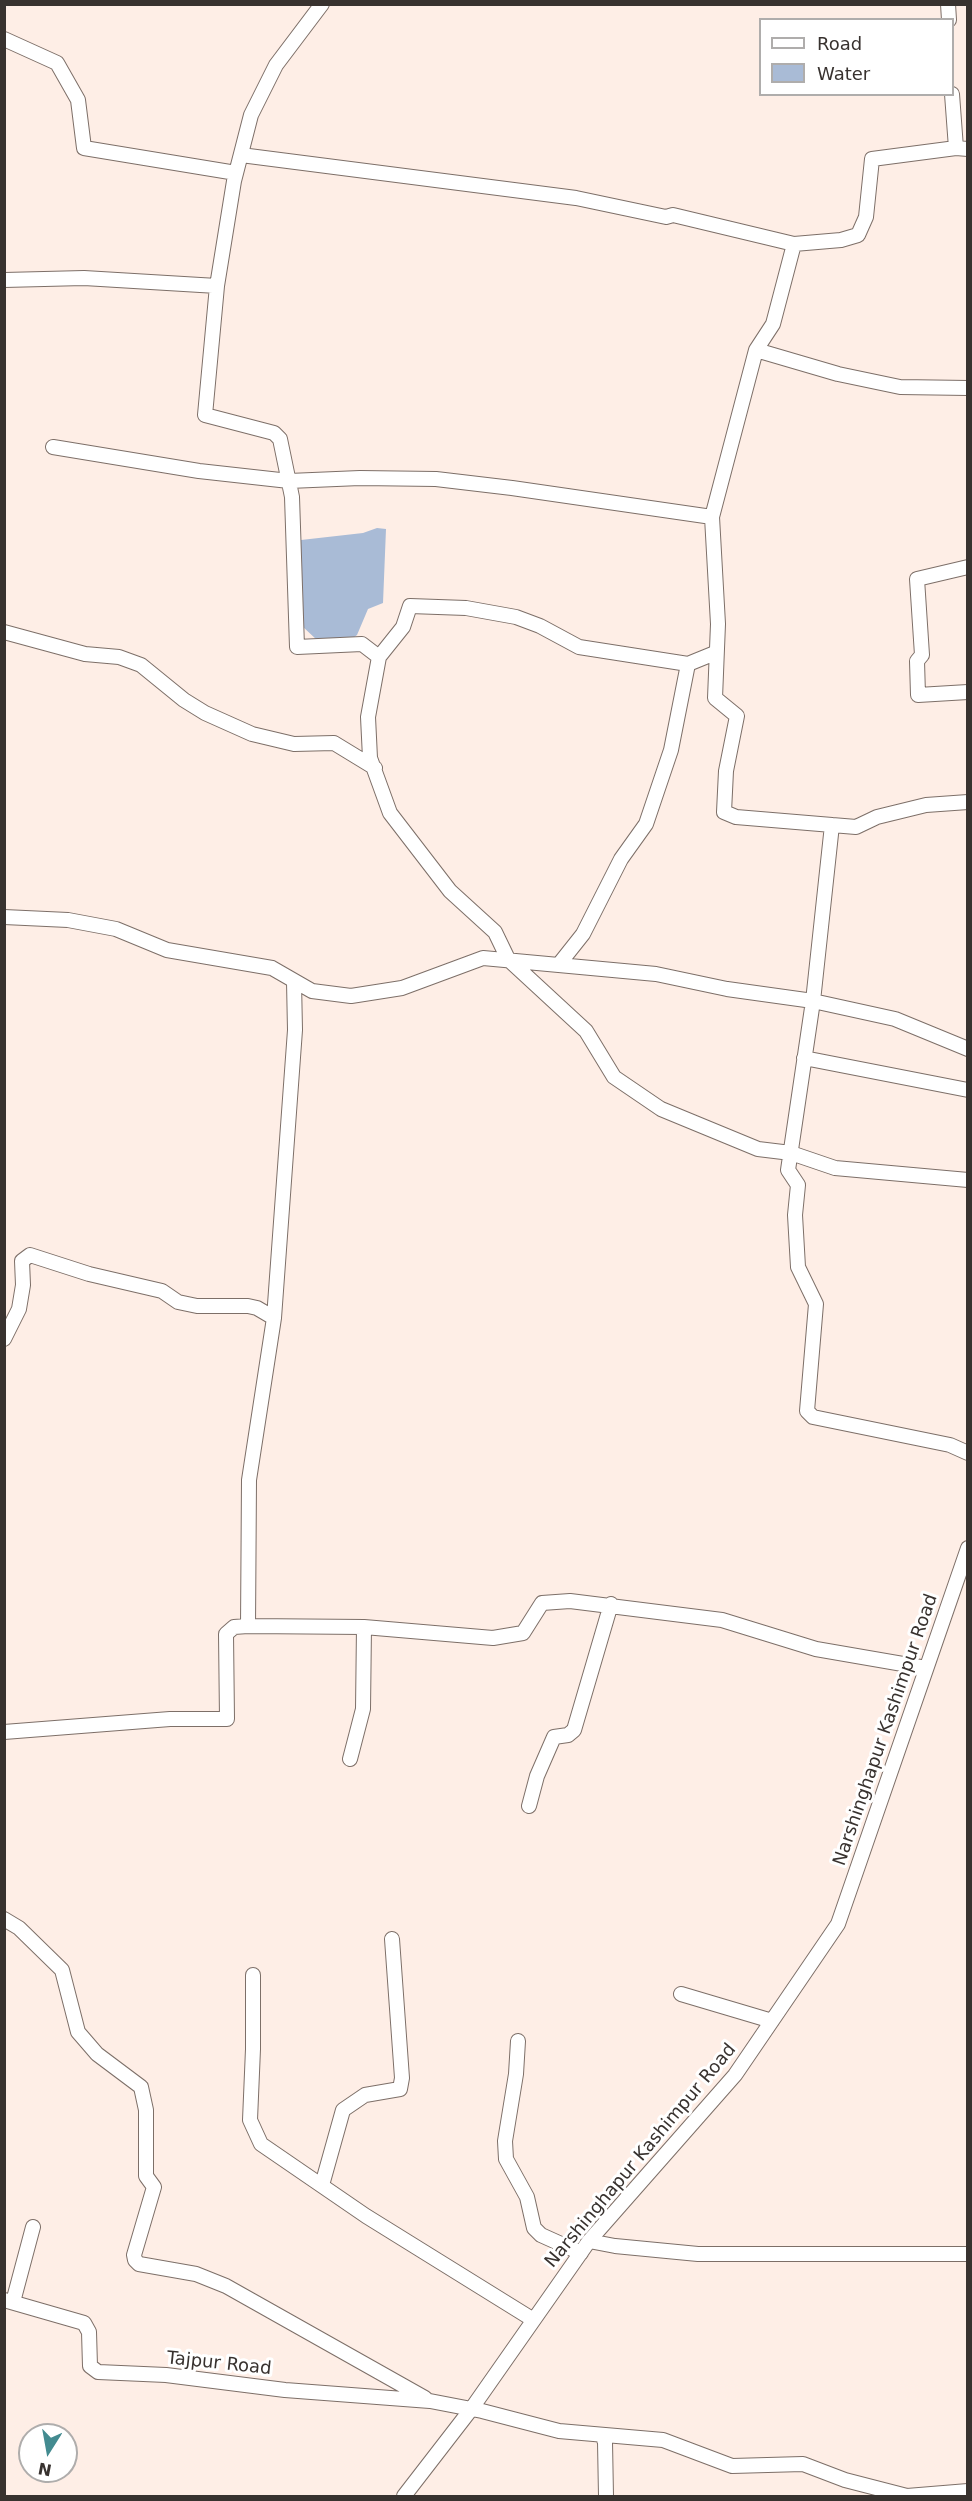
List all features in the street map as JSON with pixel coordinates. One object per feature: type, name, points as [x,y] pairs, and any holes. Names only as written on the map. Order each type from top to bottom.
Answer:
[{"type":"street","points":[[322,4],[276,65],[251,116],[236,173],[217,286],[205,415],[274,433],[280,439],[292,497],[297,647],[362,644],[379,657]]},
{"type":"street","points":[[4,39],[57,63],[78,100],[84,148],[236,173]]},
{"type":"street","points":[[241,155],[576,198],[666,217],[673,215],[794,244],[841,240],[858,235],[866,217],[872,159],[962,148],[952,96]]},
{"type":"street","points":[[794,244],[773,324],[756,350],[712,518],[718,624],[715,653],[715,698],[737,716],[726,771],[724,812],[736,817],[856,827],[877,817],[926,806],[968,802]]},
{"type":"street","points":[[4,280],[84,278],[217,286]]},
{"type":"street","points":[[756,350],[838,374],[900,387],[968,388]]},
{"type":"street","points":[[53,447],[199,471],[289,481],[436,479],[712,518]]},
{"type":"street","points":[[968,567],[916,579],[922,656],[917,661],[918,695],[968,692]]},
{"type":"street","points":[[715,653],[688,664],[579,647],[540,626],[516,617],[466,608],[410,606],[404,627],[379,657],[368,717],[370,758],[390,813],[450,891],[495,932],[508,959],[585,1031],[614,1077],[661,1108],[758,1149],[791,1153],[835,1167],[968,1180]]},
{"type":"street","points":[[4,632],[85,654],[118,657],[141,664],[191,705],[252,734],[294,744],[334,743],[375,768]]},
{"type":"street","points":[[560,963],[594,918],[621,859],[646,824],[671,750],[688,664]]},
{"type":"street","points":[[832,825],[813,1001],[788,1170],[798,1185],[795,1215],[798,1267],[816,1304],[807,1411],[813,1417],[950,1445],[968,1453]]},
{"type":"street","points":[[4,917],[68,920],[116,929],[183,955],[272,968],[312,991],[351,996],[402,988],[483,958],[560,963],[656,974],[726,989],[813,1001],[896,1019],[968,1049]]},
{"type":"street","points":[[248,1626],[249,1480],[274,1318],[295,1030],[294,982]]},
{"type":"street","points":[[804,1058],[968,1090]]},
{"type":"street","points":[[4,1339],[19,1309],[23,1286],[22,1261],[30,1254],[88,1274],[162,1291],[178,1302],[197,1306],[248,1306],[257,1308],[274,1318]]},
{"type":"street","name":"Narshinghapur Kashimpur Road","points":[[404,2496],[472,2408],[532,2319],[589,2241],[735,2075],[838,1924],[968,1548]]},
{"type":"street","points":[[4,1732],[170,1719],[227,1719],[226,1634],[234,1627],[364,1628],[493,1638],[523,1633],[542,1604],[570,1601],[611,1604],[722,1620],[816,1649],[926,1668]]},
{"type":"street","points":[[529,1806],[548,1747],[554,1737],[568,1735],[574,1730],[611,1604]]},
{"type":"street","points":[[350,1760],[363,1708],[364,1628]]},
{"type":"street","points":[[4,1919],[19,1928],[62,1970],[78,2032],[97,2054],[141,2087],[146,2110],[146,2176],[154,2187],[136,2248],[135,2260],[139,2264],[196,2274],[226,2286],[430,2401]]},
{"type":"street","points":[[322,2185],[344,2110],[365,2095],[400,2089],[402,2078],[392,1939]]},
{"type":"street","points":[[253,1976],[250,2120],[261,2144],[366,2216],[532,2319]]},
{"type":"street","points":[[681,1994],[772,2021]]},
{"type":"street","points":[[518,2041],[516,2074],[506,2131],[506,2159],[527,2197],[534,2228],[541,2235],[581,2253]]},
{"type":"street","points":[[9,2301],[33,2227]]},
{"type":"street","points":[[589,2241],[615,2246],[698,2254],[968,2254]]},
{"type":"street","name":"Tajpur Road","points":[[9,2301],[84,2323],[89,2332],[90,2366],[98,2372],[166,2375],[285,2390],[430,2401],[472,2408],[559,2431],[663,2440],[732,2466],[803,2464],[846,2480],[907,2496],[968,2491]]},
{"type":"street","points":[[602,2435],[605,2442],[606,2496]]},
{"type":"water","points":[[377,528],[386,529],[383,603],[368,609],[357,635],[349,641],[317,640],[302,626],[298,548],[301,540],[363,533]]}]
